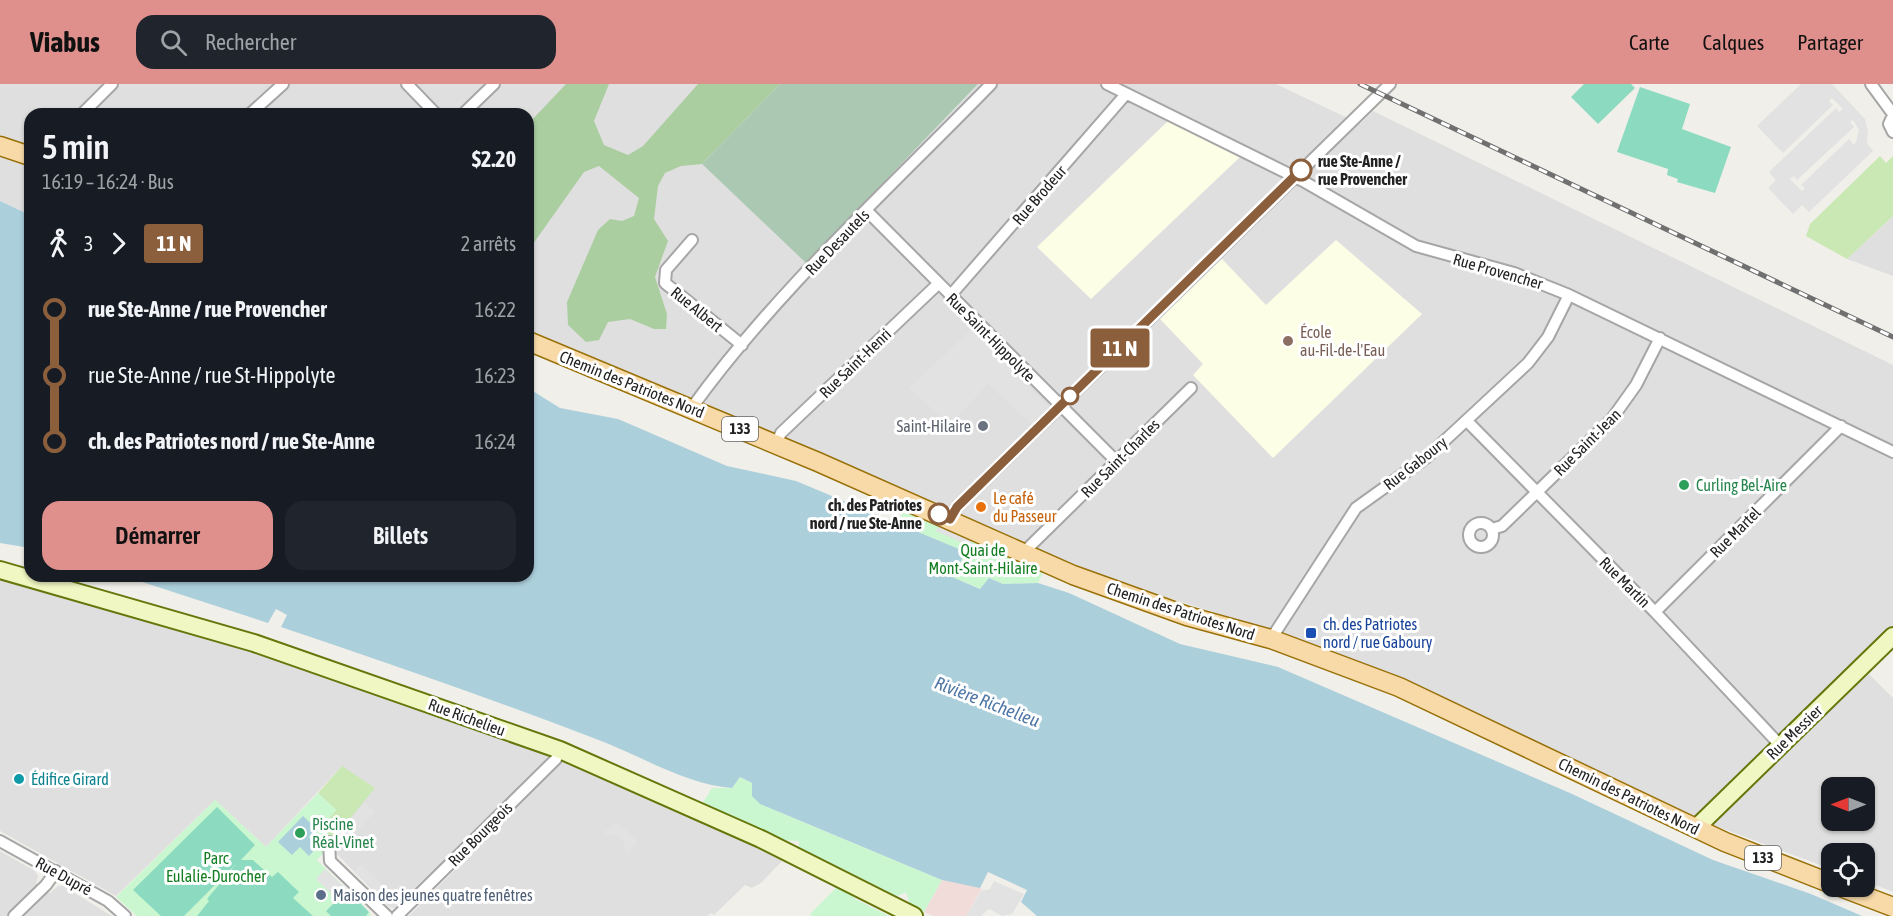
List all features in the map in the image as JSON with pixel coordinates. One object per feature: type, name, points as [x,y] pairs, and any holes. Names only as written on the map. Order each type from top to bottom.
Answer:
[{"type":"main road","points":[[0,146],[24,154]]},
{"type":"main road","name":"Chemin des Patriotes Nord","points":[[534,344],[776,444],[1073,575],[1187,616],[1271,639],[1446,707],[1696,828],[1761,857],[1821,880]]},
{"type":"main road","name":"Rue Richelieu","points":[[0,570],[24,577]]},
{"type":"main road","name":"Rue Richelieu","points":[[42,582],[254,643],[560,750],[761,839],[914,916]]},
{"type":"main road","name":"Rue Messier","points":[[1696,828],[1893,636]]},
{"type":"main road","points":[[1867,897],[1893,907]]},
{"type":"street","points":[[88,108],[112,84]]},
{"type":"street","points":[[257,108],[283,84]]},
{"type":"street","points":[[407,84],[430,108]]},
{"type":"street","points":[[469,108],[494,84]]},
{"type":"street","name":"Rue Desautels","points":[[691,409],[742,345],[867,211],[992,84]]},
{"type":"street","name":"Rue Provencher","points":[[1107,84],[1294,177],[1423,249],[1514,273],[1569,295],[1893,452]]},
{"type":"street","points":[[950,519],[957,507],[1390,84]]},
{"type":"street","points":[[1871,84],[1893,114],[1889,124],[1893,132]]},
{"type":"street","name":"Rue Brodeur","points":[[950,296],[1126,94]]},
{"type":"street","name":"Rue Saint-Hippolyte","points":[[867,211],[1117,462]]},
{"type":"street","name":"Rue Albert","points":[[692,240],[666,270],[665,283],[742,345]]},
{"type":"street","name":"Rue Saint-Henri","points":[[776,444],[782,433],[938,284]]},
{"type":"street","name":"Rue Gaboury","points":[[1271,639],[1356,508],[1411,469],[1467,421],[1538,349],[1569,295]]},
{"type":"street","name":"Rue Saint-Jean","points":[[1492,529],[1502,526],[1620,409],[1636,385],[1660,338]]},
{"type":"street","name":"Rue Saint-Charles","points":[[1023,554],[1191,388]]},
{"type":"street","name":"Rue Martin","points":[[1467,421],[1780,745]]},
{"type":"street","name":"Rue Martel","points":[[1654,612],[1841,426]]},
{"type":"street","name":"Rue Bourgeois","points":[[397,916],[556,759],[560,750]]},
{"type":"street","name":"Rue Dupré","points":[[0,841],[108,901],[125,916]]},
{"type":"street","points":[[329,842],[330,861],[387,916]]},
{"type":"street","points":[[14,916],[46,885],[56,871]]},
{"type":"shaded area","points":[[0,84],[780,84],[702,164],[806,262],[978,84],[1276,84],[1360,124],[1373,111],[1893,365],[1893,648],[1868,673],[1893,698],[1893,892],[1875,885],[1875,843],[1821,843],[1821,865],[1708,823],[1542,744],[1297,638],[1083,571],[1013,543],[914,493],[534,337],[534,108],[24,108],[24,212],[0,201]]},
{"type":"shaded area","points":[[780,84],[978,84],[806,263],[702,164]]},
{"type":"shaded area","points":[[1801,84],[1832,84],[1865,119],[1868,131],[1867,143],[1873,151],[1809,212],[1802,205],[1793,214],[1768,188],[1776,180],[1769,172],[1836,108],[1839,112],[1843,109],[1832,98],[1829,101],[1833,105],[1783,153],[1757,126]],"holes":[[[1853,120],[1859,130],[1854,145],[1849,139],[1801,185],[1805,188],[1802,191],[1790,179],[1794,176],[1797,180],[1854,127],[1850,122]]]},
{"type":"shaded area","points":[[1168,121],[1240,157],[1091,299],[1037,247]]},
{"type":"shaded area","points":[[1893,216],[1893,276],[1847,259]]},
{"type":"shaded area","name":"École au-Fil-de-l'Eau","points":[[1336,240],[1422,314],[1273,458],[1193,375],[1203,364],[1160,319],[1222,259],[1266,305]]},
{"type":"shaded area","points":[[971,330],[1051,409],[1034,426],[988,384],[950,425],[909,388]]},
{"type":"shaded area","points":[[941,519],[975,535],[970,546],[936,531]]},
{"type":"shaded area","points":[[0,577],[246,648],[549,756],[467,840],[463,841],[394,908],[389,907],[331,848],[342,766],[266,847],[215,800],[116,896],[0,831]]},
{"type":"shaded area","points":[[563,760],[730,833],[782,861],[761,883],[752,888],[745,885],[714,915],[711,913],[707,916],[409,916]]},
{"type":"shaded area","points":[[365,802],[375,812],[336,853],[332,841]]},
{"type":"shaded area","points":[[616,822],[638,840],[627,855],[623,841],[617,836],[602,834]]},
{"type":"shaded area","points":[[0,851],[35,871],[38,876],[36,884],[50,893],[58,886],[63,886],[112,916],[0,916]]},
{"type":"shaded area","points":[[361,864],[399,902],[393,908],[354,872]]},
{"type":"shaded area","points":[[325,869],[346,889],[336,898],[316,879]]},
{"type":"shaded area","points":[[942,880],[982,888],[966,916],[933,916],[924,912]]},
{"type":"shaded area","points":[[994,881],[1024,894],[1012,914],[1002,916],[989,909],[981,916],[966,916],[981,891],[990,889]]},
{"type":"green space","points":[[566,84],[609,84],[594,121],[604,145],[628,155],[643,146],[698,84],[780,84],[702,164],[681,166],[665,173],[658,186],[654,219],[668,241],[655,277],[667,314],[666,329],[654,329],[630,319],[608,322],[599,340],[586,342],[568,325],[567,302],[598,230],[610,219],[622,221],[634,216],[639,198],[599,166],[584,172],[534,243],[534,118]]},
{"type":"green space","points":[[1584,84],[1631,84],[1635,88],[1598,124],[1571,97]]},
{"type":"green space","points":[[1640,87],[1690,104],[1682,129],[1731,147],[1715,193],[1677,182],[1678,179],[1667,175],[1668,169],[1617,152]]},
{"type":"green space","points":[[1880,156],[1886,163],[1893,156],[1893,216],[1847,259],[1806,236],[1810,224]]},
{"type":"green space","name":"Quai de Mont-Saint-Hilaire","points":[[905,503],[1045,568],[1038,583],[1003,584],[989,578],[981,589],[952,577],[965,552],[899,524]]},
{"type":"green space","points":[[342,766],[375,788],[333,839],[323,830],[323,825],[336,810],[318,793]]},
{"type":"green space","points":[[740,777],[752,783],[781,813],[942,880],[924,912],[910,905],[906,892],[897,896],[799,847],[799,841],[780,840],[702,804],[712,788],[732,788]]},
{"type":"green space","name":"Parc Eulalie-Durocher","points":[[318,793],[336,810],[323,825],[323,830],[328,835],[324,852],[317,860],[371,916],[137,916],[116,897],[215,800],[266,847]]},
{"type":"green space","points":[[217,807],[255,845],[241,860],[253,860],[272,877],[278,872],[299,892],[293,898],[313,916],[197,916],[209,901],[207,899],[236,864],[184,916],[161,916],[133,890]]},
{"type":"green space","points":[[838,886],[852,894],[855,899],[889,916],[812,916],[810,914]]},
{"type":"green space","points":[[347,890],[369,912],[366,916],[331,916],[326,911]]},
{"type":"water","points":[[0,201],[24,212],[24,547],[0,543]]},
{"type":"water","name":"Rivière Richelieu","points":[[534,392],[560,408],[618,419],[727,466],[796,481],[966,552],[952,577],[980,589],[989,578],[1003,584],[1038,583],[1069,593],[1180,644],[1278,667],[1570,793],[1713,860],[1811,894],[1862,916],[1037,916],[1021,902],[1027,890],[988,872],[980,888],[942,880],[760,804],[752,796],[752,783],[740,777],[732,788],[698,781],[518,710],[281,627],[287,615],[276,609],[268,623],[142,582],[534,582]]},
{"type":"water","name":"Piscine Réal-Vinet","points":[[303,816],[317,829],[309,837],[318,846],[309,856],[300,847],[292,855],[278,842]]},
{"type":"railway","points":[[1360,84],[1893,337]]},
{"type":"bus line","points":[[939,514],[950,519],[957,507],[1301,170]]},
{"type":"place","name":"rue Ste-Anne / rue Provencher","points":[[1301,170]]},
{"type":"place","name":"École au-Fil-de-l'Eau","points":[[1288,341]]},
{"type":"place","name":"Saint-Hilaire","points":[[983,426]]},
{"type":"place","name":"Curling Bel-Aire","points":[[1684,485]]},
{"type":"place","name":"Le café du Passeur","points":[[981,507]]},
{"type":"place","name":"ch. des Patriotes nord / rue Ste-Anne","points":[[939,514]]},
{"type":"place","name":"ch. des Patriotes nord / rue Gaboury","points":[[1311,633]]},
{"type":"place","name":"Édifice Girard","points":[[19,779]]},
{"type":"place","name":"Piscine Réal-Vinet","points":[[300,833]]},
{"type":"place","name":"Maison des jeunes quatre fenêtres","points":[[321,895]]}]
